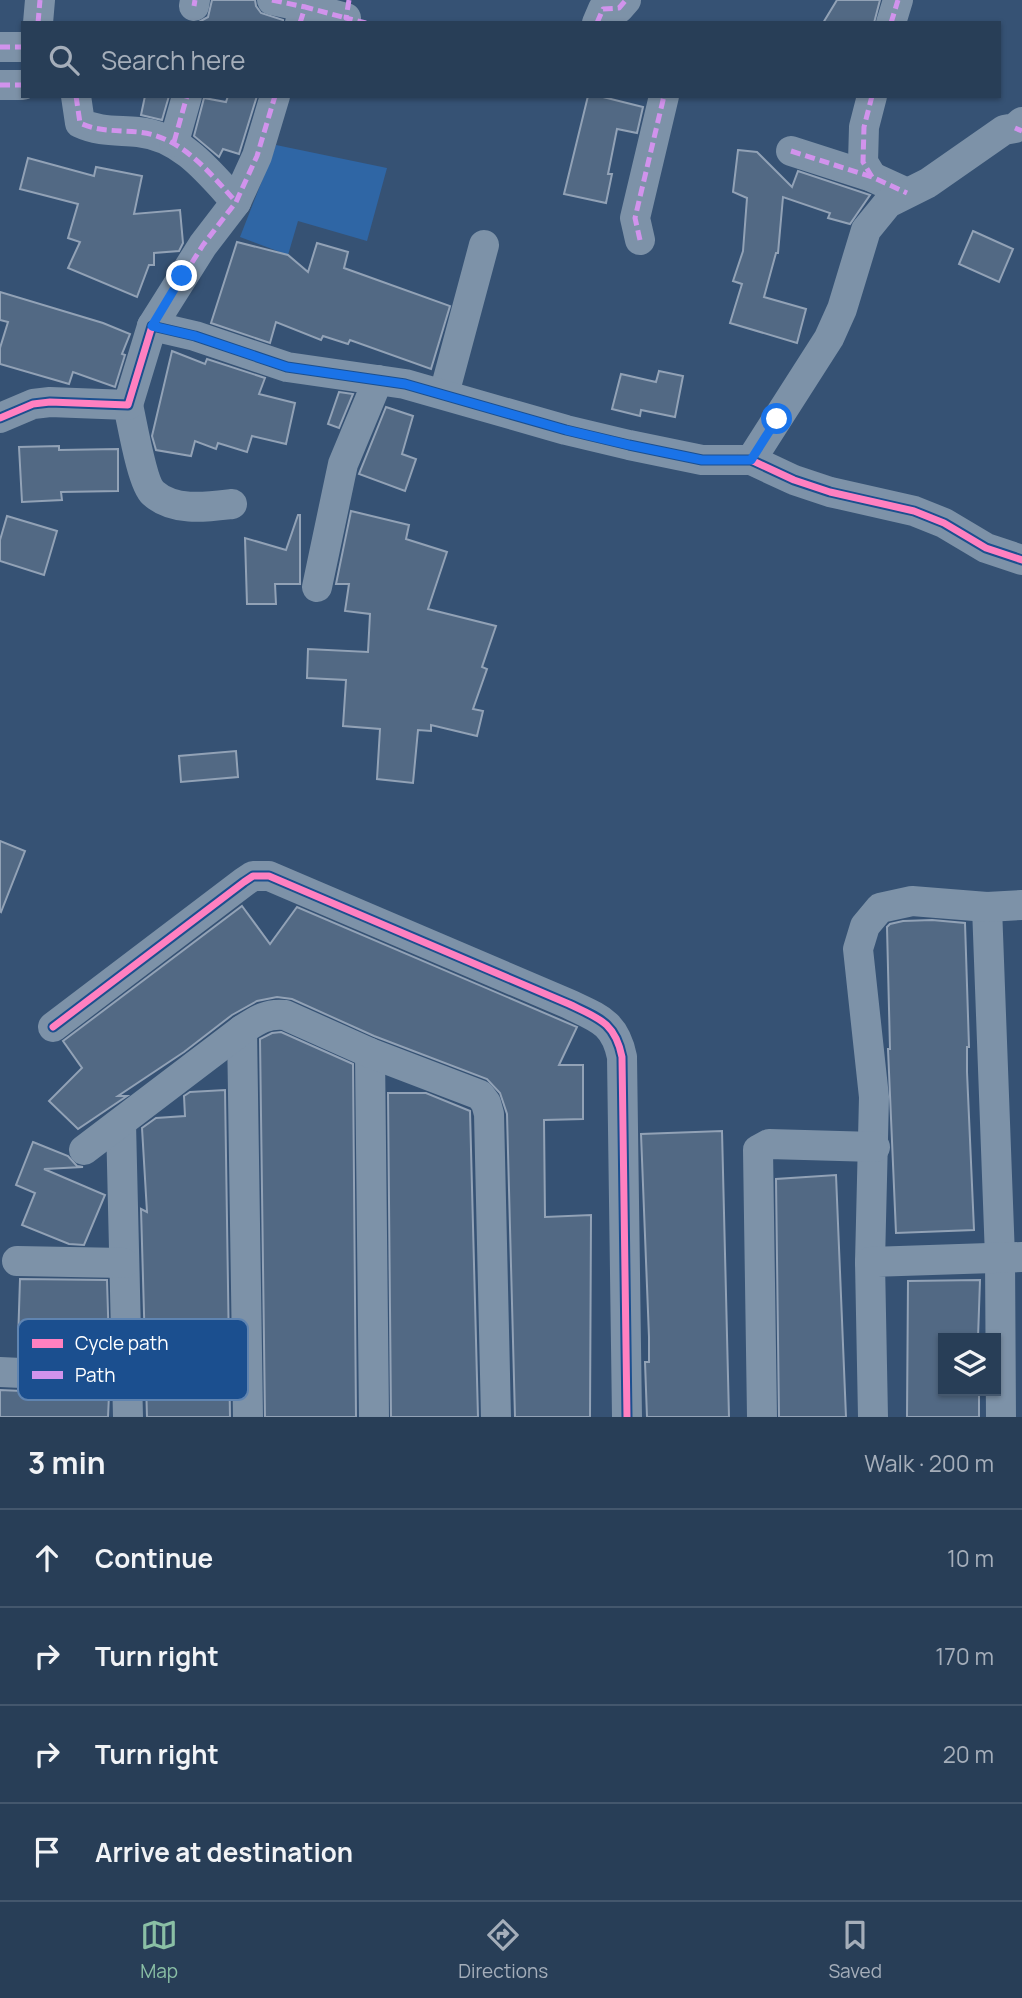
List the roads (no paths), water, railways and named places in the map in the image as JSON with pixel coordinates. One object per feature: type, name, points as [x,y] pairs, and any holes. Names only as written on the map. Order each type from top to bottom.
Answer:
[{"type":"street","points":[[38,21],[40,0]]},
{"type":"street","points":[[272,0],[302,15],[354,14]]},
{"type":"street","points":[[598,21],[603,9],[619,8],[626,0]]},
{"type":"street","points":[[892,21],[898,0]]},
{"type":"street","points":[[0,47],[21,47]]},
{"type":"street","points":[[0,85],[21,85]]},
{"type":"street","points":[[76,98],[80,123],[106,131],[141,132],[174,142],[236,202]]},
{"type":"street","points":[[174,142],[186,98]]},
{"type":"street","points":[[232,504],[195,507],[165,500],[151,492],[145,478],[128,405],[152,326],[203,245],[236,202],[257,156],[274,98]]},
{"type":"street","points":[[640,240],[635,218],[664,98]]},
{"type":"street","points":[[871,98],[864,127],[863,162],[872,177]]},
{"type":"street","points":[[751,460],[829,338],[842,309],[866,230],[888,203],[929,183],[1004,130],[1020,127]]},
{"type":"street","points":[[791,151],[872,177],[907,192]]},
{"type":"street","points":[[444,394],[484,245]]},
{"type":"street","points":[[152,326],[195,336],[287,367],[405,384],[629,445],[702,460],[751,460],[794,480],[830,492],[914,511],[944,523],[986,548],[1022,561]]},
{"type":"street","points":[[317,587],[343,464],[378,380]]},
{"type":"street","points":[[0,418],[33,404],[50,402],[128,405]]},
{"type":"street","points":[[53,1027],[244,882],[253,876],[261,875],[306,890],[598,1019],[615,1034],[622,1057],[627,1417]]},
{"type":"street","points":[[873,1417],[870,1262],[874,1097],[858,948],[865,926],[880,908],[912,901],[987,906],[1022,905]]},
{"type":"street","points":[[987,906],[1011,1257],[1001,1417]]},
{"type":"street","points":[[83,1150],[121,1124],[242,1030],[272,1014],[285,1015],[370,1053],[480,1095],[489,1114],[496,1417]]},
{"type":"street","points":[[242,1030],[246,1319]]},
{"type":"street","points":[[370,1053],[374,1417]]},
{"type":"street","points":[[121,1124],[125,1319]]},
{"type":"street","points":[[762,1417],[758,1150],[769,1144],[874,1146]]},
{"type":"street","points":[[870,1262],[1011,1257]]},
{"type":"street","points":[[17,1261],[124,1263]]},
{"type":"street","points":[[0,1372],[18,1373]]}]
